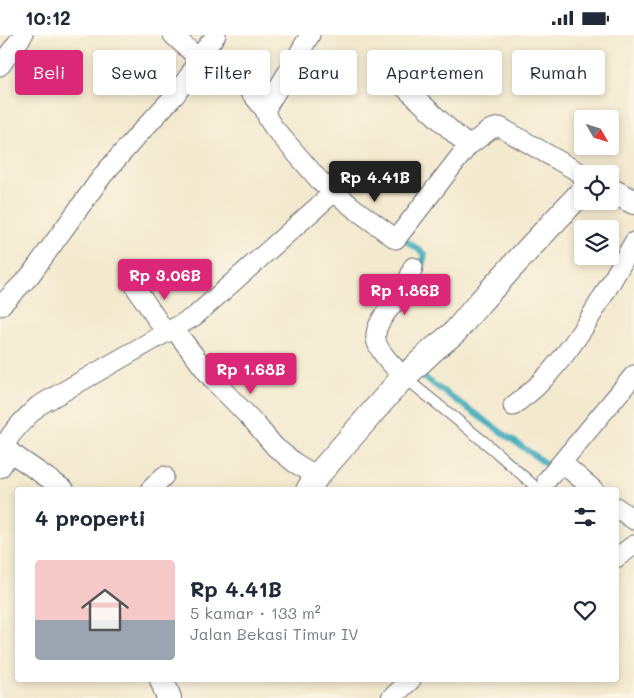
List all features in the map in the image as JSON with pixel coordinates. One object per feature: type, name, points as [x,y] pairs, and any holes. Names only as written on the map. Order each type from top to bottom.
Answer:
[{"type":"street","points":[[0,66],[23,35]]},
{"type":"street","points":[[173,35],[196,50]]},
{"type":"street","points":[[205,50],[216,35]]},
{"type":"street","points":[[265,110],[310,35]]},
{"type":"street","points":[[0,307],[29,277],[103,175],[176,94],[186,80]]},
{"type":"street","points":[[252,95],[265,110],[274,128],[319,180],[334,193],[400,233],[468,147],[491,129],[500,127],[574,169]]},
{"type":"street","points":[[412,95],[468,147]]},
{"type":"street","points":[[0,468],[6,442],[38,406],[195,316],[334,193]]},
{"type":"street","points":[[619,194],[634,202]]},
{"type":"street","points":[[136,288],[170,331],[213,380],[254,422],[275,447],[296,463],[312,483],[350,437],[411,371],[455,332],[532,244],[574,200]]},
{"type":"street","points":[[513,406],[536,387],[558,363],[596,307],[634,242]]},
{"type":"street","points":[[411,371],[384,356],[376,340],[378,326],[409,281],[413,267]]},
{"type":"street","points":[[584,487],[549,477],[634,375]]},
{"type":"street","points":[[5,448],[61,487]]},
{"type":"street","points":[[153,487],[164,476]]},
{"type":"street","points":[[619,509],[634,521]]},
{"type":"street","points":[[619,556],[634,545]]},
{"type":"street","points":[[163,682],[170,698]]},
{"type":"street","points":[[391,698],[409,682]]},
{"type":"lane","points":[[411,371],[488,445],[549,477]]},
{"type":"waterway","points":[[401,237],[425,254],[418,283],[410,294]]},
{"type":"waterway","points":[[395,357],[574,485]]}]
